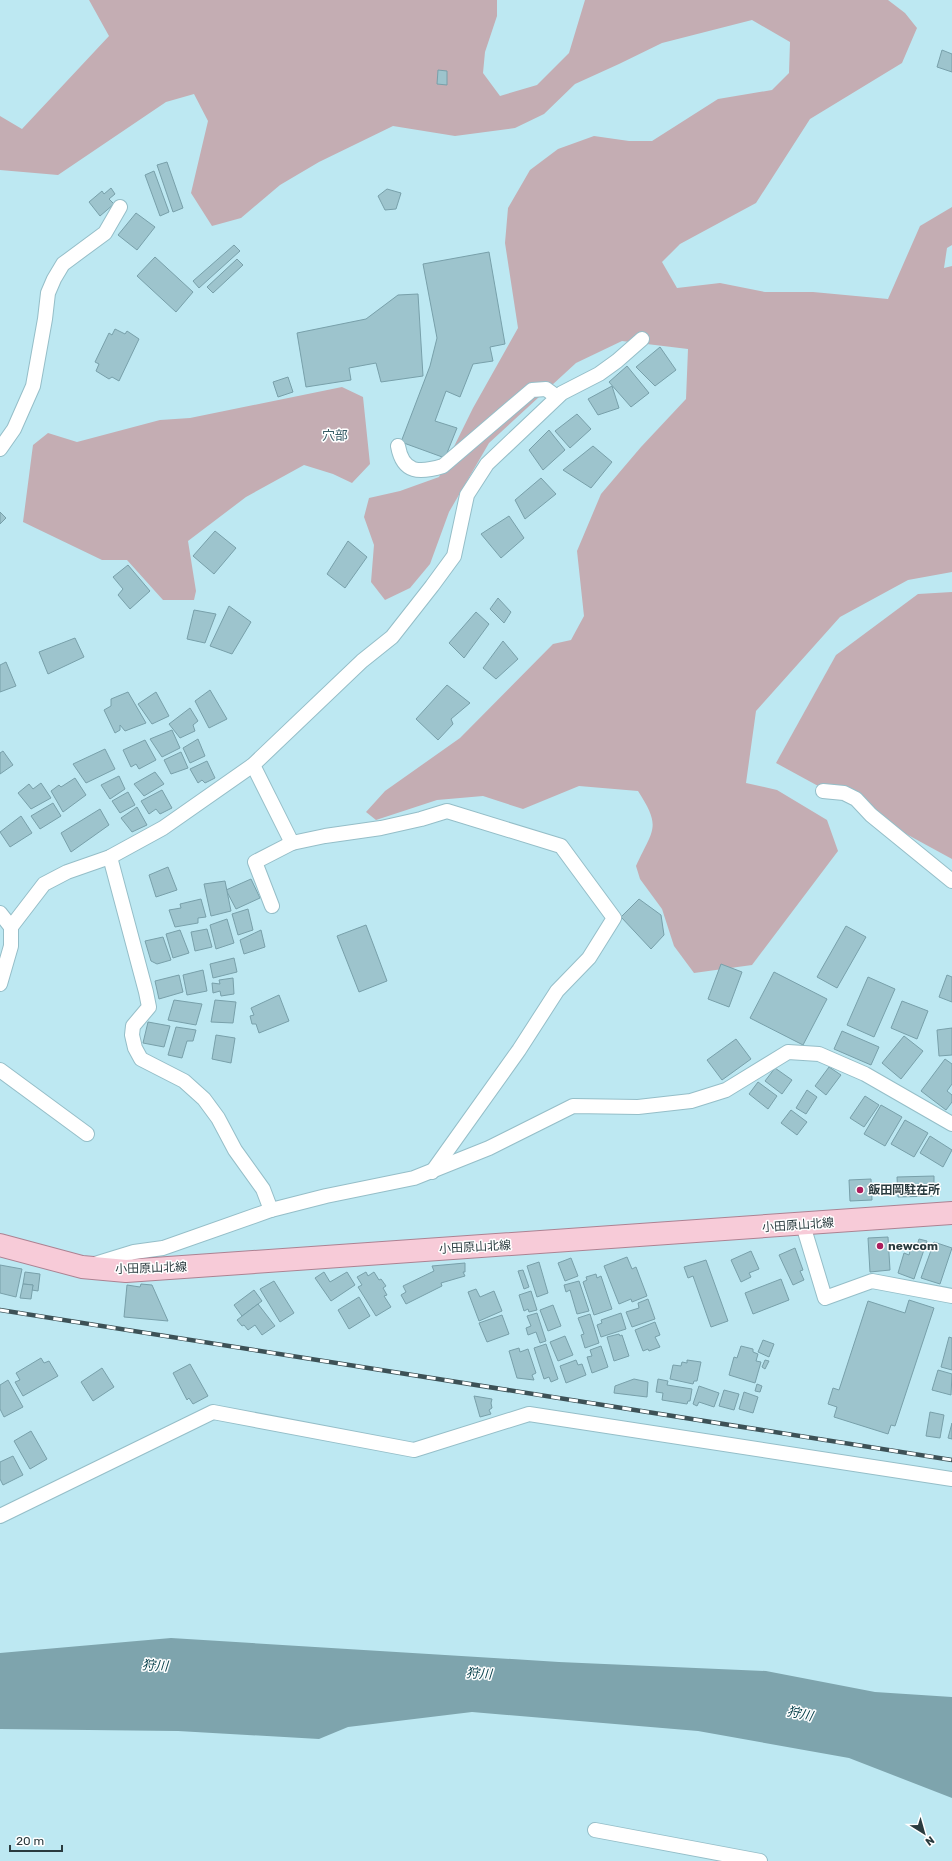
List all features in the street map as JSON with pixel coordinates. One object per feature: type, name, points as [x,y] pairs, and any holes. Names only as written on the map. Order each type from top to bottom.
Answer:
[{"type":"main road","name":"小田原山北線","points":[[0,1245],[82,1267],[126,1271],[952,1213]]},
{"type":"street","points":[[0,449],[14,429],[33,386],[48,293],[54,279],[64,264],[105,233],[120,207]]},
{"type":"street","points":[[11,928],[44,884],[67,872],[110,857],[163,828],[253,765],[362,661],[392,638],[454,556],[467,495],[487,464],[557,397],[618,361],[642,339]]},
{"type":"street","points":[[398,446],[400,458],[410,468],[427,470],[443,466],[532,390],[546,389],[557,397]]},
{"type":"street","points":[[253,765],[292,843]]},
{"type":"street","points":[[823,791],[844,793],[856,799],[871,816],[952,881]]},
{"type":"street","points":[[272,906],[255,862],[292,843],[325,836],[381,828],[421,819],[446,811],[561,846],[614,918],[590,958],[557,991],[519,1050],[432,1172]]},
{"type":"street","points":[[110,857],[149,1008],[134,1026],[132,1036],[140,1059],[184,1081],[204,1099],[218,1118],[235,1150],[263,1189],[271,1210]]},
{"type":"street","points":[[0,912],[11,928],[11,946],[0,984]]},
{"type":"street","points":[[82,1267],[134,1252],[164,1248],[271,1210],[326,1196],[407,1180],[432,1172],[489,1148],[573,1106],[638,1107],[692,1101],[726,1090],[788,1052],[819,1054],[865,1074],[952,1124]]},
{"type":"street","points":[[0,1070],[87,1134]]},
{"type":"street","points":[[803,1224],[825,1298],[872,1281],[952,1296]]},
{"type":"street","points":[[0,1516],[213,1412],[414,1450],[529,1414],[952,1479]]},
{"type":"street","points":[[595,1830],[760,1861]]},
{"type":"shaded area","points":[[89,0],[497,0],[497,16],[485,52],[483,73],[500,96],[537,85],[569,53],[585,0],[888,0],[905,13],[917,28],[902,63],[810,119],[756,203],[680,244],[662,262],[677,288],[720,283],[765,292],[813,292],[888,299],[920,226],[952,207],[952,245],[947,248],[944,268],[952,266],[952,572],[908,580],[840,617],[756,711],[746,783],[777,790],[827,820],[838,851],[752,965],[694,973],[674,946],[662,909],[640,879],[636,866],[650,836],[652,828],[650,813],[646,803],[638,791],[579,786],[523,809],[483,796],[437,800],[376,820],[366,812],[385,791],[460,738],[553,644],[571,640],[584,616],[577,551],[601,494],[641,447],[686,399],[688,349],[622,341],[576,363],[489,443],[449,512],[430,564],[410,588],[385,600],[371,582],[374,545],[364,517],[369,498],[400,491],[439,477],[473,408],[518,328],[505,243],[508,208],[530,170],[558,149],[594,136],[629,141],[652,141],[718,99],[772,90],[789,73],[790,42],[752,20],[662,43],[575,84],[544,114],[515,128],[455,136],[393,126],[319,162],[280,185],[241,218],[212,226],[191,193],[208,121],[194,94],[166,102],[58,175],[0,170],[0,116],[22,129],[109,36]]},
{"type":"shaded area","points":[[342,387],[363,397],[370,464],[352,483],[333,474],[304,465],[246,497],[188,541],[196,591],[194,600],[163,600],[127,560],[102,560],[23,522],[33,445],[48,433],[77,442],[160,420],[190,418]]},
{"type":"shaded area","points":[[952,592],[952,859],[776,763],[836,655],[918,594]]},
{"type":"water","name":"狩川","points":[[171,1638],[559,1662],[766,1671],[875,1692],[952,1697],[952,1798],[849,1758],[698,1731],[472,1712],[348,1727],[319,1739],[178,1731],[0,1729],[0,1653]]},
{"type":"building","points":[[942,50],[952,54],[952,72],[937,67]]},
{"type":"building","points":[[438,70],[447,71],[447,85],[437,84]]},
{"type":"building","points":[[167,162],[183,208],[173,212],[157,165]]},
{"type":"building","points":[[154,171],[169,212],[160,216],[145,175]]},
{"type":"building","points":[[111,188],[115,194],[109,199],[114,204],[100,216],[89,202],[102,191],[104,194]]},
{"type":"building","points":[[387,189],[401,193],[396,209],[385,210],[378,196]]},
{"type":"building","points":[[136,213],[155,227],[137,250],[118,235]]},
{"type":"building","points":[[234,245],[240,251],[199,288],[193,281]]},
{"type":"building","points":[[489,252],[505,344],[490,347],[493,361],[473,364],[460,397],[446,391],[435,421],[457,428],[445,458],[401,442],[430,366],[437,338],[423,264]]},
{"type":"building","points":[[155,257],[193,292],[176,312],[137,276]]},
{"type":"building","points":[[237,259],[243,265],[213,293],[207,287]]},
{"type":"building","points":[[418,294],[423,376],[381,382],[376,363],[349,368],[351,380],[306,387],[297,333],[366,319],[398,295]]},
{"type":"building","points":[[115,329],[125,334],[127,331],[139,339],[119,381],[112,377],[109,379],[96,371],[99,364],[95,362],[109,333],[112,335]]},
{"type":"building","points":[[660,347],[676,370],[655,386],[636,367]]},
{"type":"building","points":[[627,366],[649,393],[631,407],[609,382]]},
{"type":"building","points":[[288,377],[293,392],[278,397],[273,382]]},
{"type":"building","points":[[612,386],[619,408],[598,415],[588,399]]},
{"type":"building","points":[[577,414],[591,429],[570,448],[555,431]]},
{"type":"building","points":[[549,430],[565,450],[543,470],[529,450]]},
{"type":"building","points":[[593,446],[612,462],[591,488],[563,470]]},
{"type":"building","points":[[541,478],[556,494],[525,519],[515,500]]},
{"type":"building","points":[[0,512],[6,518],[0,524]]},
{"type":"building","points":[[509,516],[524,538],[501,558],[481,534]]},
{"type":"building","points":[[215,531],[236,548],[214,574],[193,556]]},
{"type":"building","points":[[348,541],[367,557],[345,588],[327,574]]},
{"type":"building","points":[[128,565],[150,591],[130,609],[118,595],[123,589],[113,577]]},
{"type":"building","points":[[498,598],[511,612],[504,623],[490,609]]},
{"type":"building","points":[[229,606],[251,622],[232,654],[210,646]]},
{"type":"building","points":[[194,610],[216,614],[205,643],[187,639]]},
{"type":"building","points":[[476,612],[489,624],[464,658],[449,643]]},
{"type":"building","points":[[75,638],[84,657],[48,674],[39,652]]},
{"type":"building","points":[[503,641],[518,659],[496,679],[483,668]]},
{"type":"building","points":[[6,662],[16,686],[0,692],[0,665]]},
{"type":"building","points":[[447,685],[470,703],[451,719],[453,724],[438,740],[416,719]]},
{"type":"building","points":[[210,690],[227,719],[209,728],[195,701]]},
{"type":"building","points":[[128,692],[146,723],[125,731],[120,725],[120,730],[115,733],[104,710],[111,706],[111,699]]},
{"type":"building","points":[[156,692],[169,716],[152,724],[138,704]]},
{"type":"building","points":[[190,708],[198,721],[193,725],[195,731],[180,738],[169,724]]},
{"type":"building","points":[[172,730],[180,748],[162,757],[150,739]]},
{"type":"building","points":[[198,739],[205,756],[190,763],[183,748]]},
{"type":"building","points":[[145,740],[156,760],[139,769],[136,764],[131,767],[123,750]]},
{"type":"building","points":[[105,749],[115,769],[86,783],[73,764]]},
{"type":"building","points":[[3,751],[13,765],[0,774],[0,753]]},
{"type":"building","points":[[181,752],[188,768],[171,774],[164,760]]},
{"type":"building","points":[[207,761],[215,778],[205,783],[202,780],[198,783],[190,769]]},
{"type":"building","points":[[155,772],[164,784],[144,796],[134,784]]},
{"type":"building","points":[[119,776],[125,789],[110,799],[101,785]]},
{"type":"building","points":[[75,778],[86,795],[63,812],[51,791],[59,785],[61,787]]},
{"type":"building","points":[[41,783],[51,798],[31,809],[18,793],[29,784],[33,789]]},
{"type":"building","points":[[162,790],[172,808],[160,814],[156,809],[149,814],[141,801]]},
{"type":"building","points":[[128,792],[135,805],[120,813],[112,801]]},
{"type":"building","points":[[53,803],[61,816],[40,829],[31,816]]},
{"type":"building","points":[[137,807],[147,825],[132,832],[121,818]]},
{"type":"building","points":[[100,809],[109,825],[71,852],[61,833]]},
{"type":"building","points":[[21,816],[32,833],[10,847],[0,832]]},
{"type":"building","points":[[168,867],[177,890],[156,897],[149,875]]},
{"type":"building","points":[[251,879],[260,898],[236,909],[226,890]]},
{"type":"building","points":[[225,881],[231,911],[211,916],[204,884]]},
{"type":"building","points":[[201,899],[206,917],[198,918],[198,923],[175,927],[169,910],[181,908],[180,904]]},
{"type":"building","points":[[639,899],[661,915],[664,935],[651,949],[621,917]]},
{"type":"building","points":[[248,909],[253,930],[238,935],[232,914]]},
{"type":"building","points":[[227,919],[234,943],[216,949],[210,925]]},
{"type":"building","points":[[366,925],[387,981],[359,992],[337,936]]},
{"type":"building","points":[[846,926],[866,937],[837,988],[817,977]]},
{"type":"building","points":[[207,929],[212,947],[195,951],[191,932]]},
{"type":"building","points":[[180,930],[189,953],[173,958],[166,934]]},
{"type":"building","points":[[261,930],[265,947],[244,954],[240,940]]},
{"type":"building","points":[[163,937],[171,960],[157,964],[151,961],[145,941]]},
{"type":"building","points":[[234,958],[237,972],[213,978],[210,964]]},
{"type":"building","points":[[721,964],[742,972],[729,1007],[708,999]]},
{"type":"building","points":[[203,970],[207,991],[187,995],[183,975]]},
{"type":"building","points":[[774,972],[827,999],[803,1045],[750,1018]]},
{"type":"building","points":[[179,975],[183,992],[159,999],[155,981]]},
{"type":"building","points":[[947,975],[952,977],[952,1002],[939,997]]},
{"type":"building","points":[[868,977],[895,989],[874,1037],[847,1025]]},
{"type":"building","points":[[233,978],[234,994],[221,996],[220,991],[213,993],[212,983],[220,984],[219,980]]},
{"type":"building","points":[[279,995],[289,1021],[259,1033],[256,1024],[252,1024],[250,1016],[254,1015],[251,1008]]},
{"type":"building","points":[[174,1000],[202,1004],[196,1025],[168,1020]]},
{"type":"building","points":[[215,1000],[236,1002],[233,1023],[211,1022]]},
{"type":"building","points":[[902,1001],[928,1011],[917,1039],[891,1028]]},
{"type":"building","points":[[148,1022],[170,1026],[164,1047],[143,1043]]},
{"type":"building","points":[[176,1027],[196,1030],[193,1041],[187,1041],[182,1058],[168,1055]]},
{"type":"building","points":[[952,1028],[952,1055],[939,1056],[937,1030]]},
{"type":"building","points":[[842,1031],[879,1047],[871,1065],[834,1049]]},
{"type":"building","points":[[216,1035],[235,1038],[231,1063],[212,1059]]},
{"type":"building","points":[[904,1036],[923,1051],[901,1079],[882,1063]]},
{"type":"building","points":[[736,1039],[751,1059],[722,1080],[707,1060]]},
{"type":"building","points":[[945,1059],[952,1064],[952,1084],[947,1091],[952,1095],[952,1102],[946,1110],[921,1091]]},
{"type":"building","points":[[829,1067],[841,1075],[826,1095],[815,1086]]},
{"type":"building","points":[[775,1068],[792,1080],[782,1094],[765,1081]]},
{"type":"building","points":[[758,1082],[777,1096],[768,1109],[749,1094]]},
{"type":"building","points":[[807,1090],[817,1097],[806,1114],[796,1108]]},
{"type":"building","points":[[865,1096],[879,1105],[864,1127],[850,1118]]},
{"type":"building","points":[[881,1105],[902,1117],[885,1146],[864,1134]]},
{"type":"building","points":[[791,1110],[807,1122],[797,1135],[781,1123]]},
{"type":"building","points":[[905,1120],[928,1133],[914,1157],[891,1144]]},
{"type":"building","points":[[930,1136],[952,1150],[943,1167],[920,1153]]},
{"type":"building","points":[[934,1176],[934,1196],[898,1197],[897,1177]]},
{"type":"building","name":"飯田岡駐在所","points":[[871,1179],[872,1200],[850,1201],[849,1180]]},
{"type":"building","points":[[888,1237],[890,1270],[870,1272],[868,1238]]},
{"type":"building","points":[[919,1239],[927,1241],[914,1279],[898,1273],[904,1253],[909,1255],[911,1247],[916,1249]]},
{"type":"building","points":[[934,1242],[952,1248],[940,1284],[921,1278]]},
{"type":"building","points":[[795,1248],[803,1270],[800,1271],[804,1280],[793,1285],[779,1255]]},
{"type":"building","points":[[751,1251],[759,1269],[749,1273],[751,1277],[741,1282],[731,1260]]},
{"type":"building","points":[[627,1257],[632,1269],[636,1267],[647,1296],[632,1302],[631,1299],[619,1304],[604,1266]]},
{"type":"building","points":[[571,1258],[578,1276],[565,1281],[558,1263]]},
{"type":"building","points":[[706,1260],[728,1321],[711,1327],[693,1276],[688,1278],[684,1267]]},
{"type":"building","points":[[539,1262],[548,1293],[537,1297],[527,1266]]},
{"type":"building","points":[[465,1263],[465,1272],[463,1272],[465,1276],[441,1283],[442,1286],[406,1304],[401,1295],[406,1292],[403,1286],[434,1271],[432,1266]]},
{"type":"building","points":[[0,1265],[22,1269],[16,1297],[0,1293]]},
{"type":"building","points":[[523,1270],[529,1287],[524,1289],[518,1271]]},
{"type":"building","points":[[25,1272],[40,1274],[38,1291],[32,1290],[33,1285],[23,1284]]},
{"type":"building","points":[[324,1272],[330,1282],[347,1272],[355,1285],[331,1301],[315,1278]]},
{"type":"building","points":[[366,1272],[368,1276],[374,1272],[379,1280],[381,1279],[386,1286],[383,1288],[387,1295],[384,1296],[391,1307],[376,1316],[358,1287],[362,1285],[357,1277]]},
{"type":"building","points":[[596,1274],[597,1278],[601,1276],[612,1309],[594,1315],[583,1282],[587,1280],[586,1277]]},
{"type":"building","points":[[781,1279],[789,1300],[753,1314],[745,1293]]},
{"type":"building","points":[[274,1281],[294,1313],[280,1322],[260,1289]]},
{"type":"building","points":[[579,1281],[589,1311],[577,1314],[570,1290],[566,1292],[564,1285]]},
{"type":"building","points":[[23,1284],[33,1285],[31,1299],[20,1298]]},
{"type":"building","points":[[141,1284],[152,1285],[168,1321],[124,1317],[127,1285],[140,1287]]},
{"type":"building","points":[[476,1289],[480,1297],[494,1291],[502,1311],[479,1321],[468,1292]]},
{"type":"building","points":[[254,1290],[262,1301],[242,1316],[234,1305]]},
{"type":"building","points":[[531,1291],[537,1310],[529,1312],[528,1309],[524,1311],[519,1295]]},
{"type":"building","points":[[359,1297],[370,1316],[349,1329],[338,1310]]},
{"type":"building","points":[[648,1299],[655,1319],[632,1327],[626,1312],[639,1308],[638,1303]]},
{"type":"building","points":[[909,1300],[934,1308],[895,1426],[891,1425],[888,1434],[834,1417],[837,1407],[828,1404],[833,1388],[839,1390],[868,1301],[905,1313]]},
{"type":"building","points":[[258,1304],[275,1326],[262,1335],[255,1325],[248,1330],[237,1320]]},
{"type":"building","points":[[553,1305],[561,1326],[548,1331],[540,1310]]},
{"type":"building","points":[[537,1313],[546,1341],[540,1343],[536,1332],[528,1335],[526,1328],[531,1326],[527,1316]]},
{"type":"building","points":[[621,1313],[626,1329],[601,1337],[597,1325],[602,1323],[601,1320]]},
{"type":"building","points":[[590,1314],[599,1343],[585,1348],[581,1335],[584,1334],[578,1318]]},
{"type":"building","points":[[502,1315],[509,1334],[487,1342],[479,1323]]},
{"type":"building","points":[[655,1322],[660,1335],[655,1337],[660,1347],[649,1351],[648,1349],[643,1351],[635,1330]]},
{"type":"building","points":[[619,1334],[620,1336],[622,1335],[629,1356],[614,1361],[607,1337]]},
{"type":"building","points":[[565,1336],[573,1355],[558,1361],[550,1342]]},
{"type":"building","points":[[949,1337],[952,1338],[952,1370],[941,1367]]},
{"type":"building","points":[[763,1340],[774,1344],[769,1357],[758,1352]]},
{"type":"building","points":[[546,1344],[558,1379],[551,1382],[549,1377],[544,1379],[534,1348]]},
{"type":"building","points":[[601,1346],[608,1367],[592,1373],[587,1357],[592,1356],[590,1350]]},
{"type":"building","points":[[741,1346],[753,1349],[753,1352],[758,1354],[756,1361],[761,1362],[755,1383],[729,1375],[734,1357],[737,1358]]},
{"type":"building","points":[[519,1348],[520,1352],[528,1349],[536,1373],[532,1375],[534,1380],[517,1378],[509,1351]]},
{"type":"building","points":[[41,1358],[44,1363],[49,1361],[58,1376],[23,1396],[15,1382],[20,1380],[16,1373]]},
{"type":"building","points":[[576,1360],[578,1365],[582,1364],[586,1375],[566,1383],[560,1366]]},
{"type":"building","points":[[687,1360],[701,1362],[697,1381],[694,1381],[693,1384],[670,1379],[673,1365],[681,1366],[682,1362],[687,1363]]},
{"type":"building","points":[[765,1360],[769,1361],[765,1369],[762,1367]]},
{"type":"building","points":[[190,1364],[208,1396],[193,1404],[189,1398],[187,1400],[173,1373]]},
{"type":"building","points":[[102,1368],[114,1387],[93,1401],[81,1382]]},
{"type":"building","points":[[938,1370],[952,1374],[951,1395],[932,1390]]},
{"type":"building","points":[[634,1379],[648,1382],[647,1397],[614,1393],[615,1386]]},
{"type":"building","points":[[658,1379],[668,1381],[667,1385],[692,1389],[690,1401],[688,1401],[687,1404],[662,1400],[663,1393],[656,1392]]},
{"type":"building","points":[[8,1380],[23,1407],[4,1417],[0,1409],[0,1385]]},
{"type":"building","points":[[757,1384],[762,1386],[760,1392],[755,1391]]},
{"type":"building","points":[[699,1386],[719,1393],[714,1407],[699,1402],[697,1406],[693,1404]]},
{"type":"building","points":[[724,1390],[739,1394],[734,1410],[719,1406]]},
{"type":"building","points":[[744,1392],[758,1397],[753,1413],[739,1409]]},
{"type":"building","points":[[474,1396],[492,1399],[492,1408],[489,1410],[491,1414],[480,1417]]},
{"type":"building","points":[[930,1412],[944,1415],[940,1438],[926,1436]]},
{"type":"building","points":[[952,1423],[952,1439],[948,1438]]},
{"type":"building","points":[[31,1431],[47,1459],[30,1469],[14,1441]]},
{"type":"building","points":[[13,1456],[23,1475],[3,1485],[0,1479],[0,1462]]},
{"type":"railway","points":[[0,1310],[952,1460]]},
{"type":"place","name":"飯田岡駐在所","points":[[860,1190]]},
{"type":"place","name":"newcom","points":[[880,1246]]},
{"type":"district","name":"穴部","points":[[335,435]]}]
